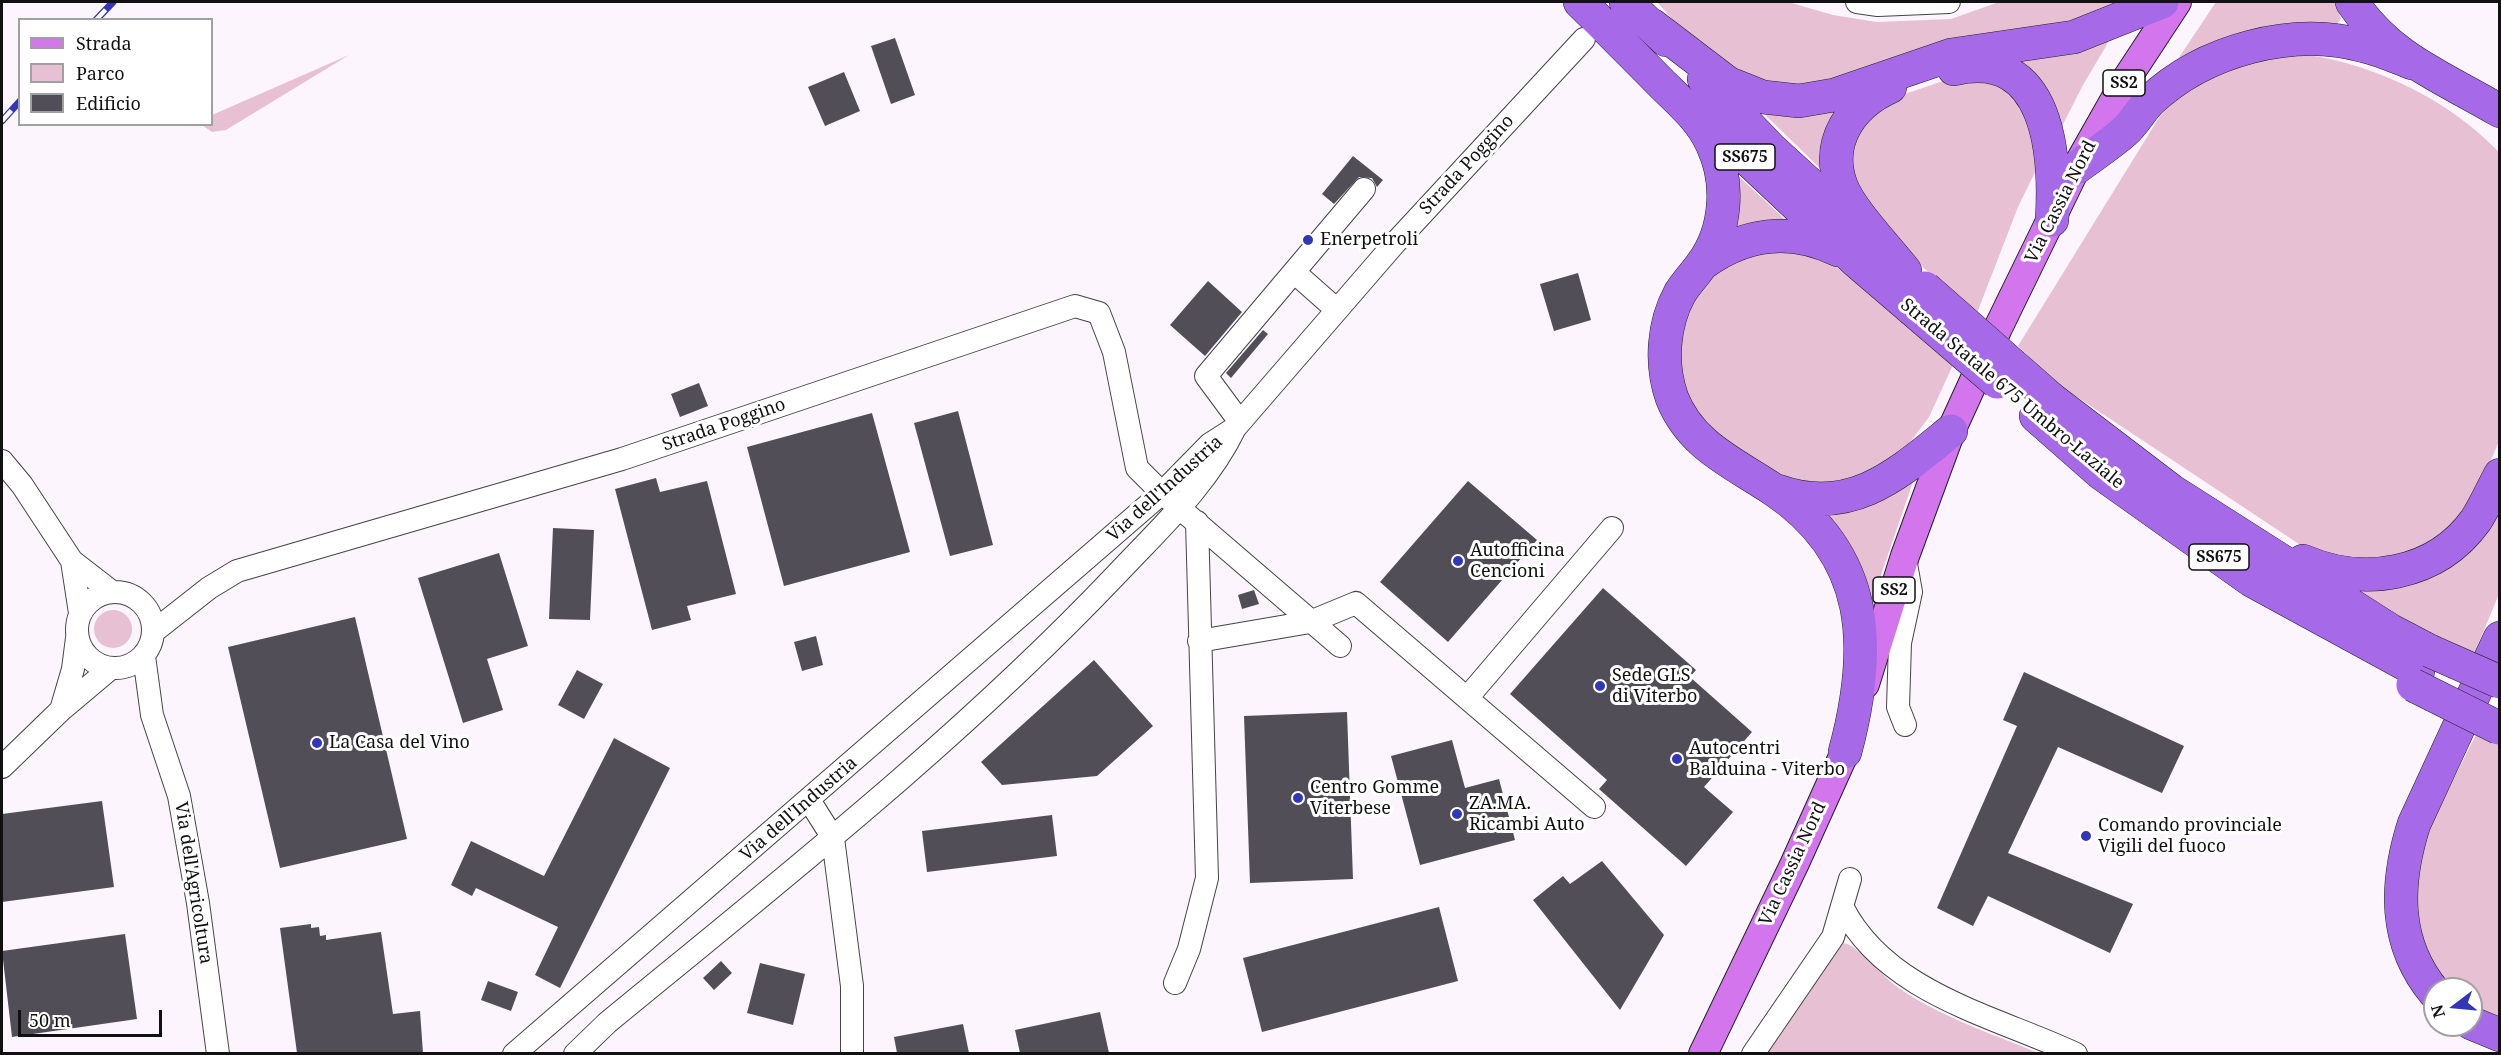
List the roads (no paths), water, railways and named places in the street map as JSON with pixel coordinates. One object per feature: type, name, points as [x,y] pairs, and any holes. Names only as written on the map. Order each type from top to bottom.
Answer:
[{"type":"highway","name":"Strada Statale 675 Umbro-Laziale","points":[[1580,2],[1856,261],[1914,289]]},
{"type":"highway","points":[[1580,2],[1691,113],[1712,142],[1723,176],[1723,213],[1715,239],[1702,264],[1680,293],[1667,328],[1665,363],[1672,396],[1688,427],[1698,440],[1728,463],[1773,489],[1805,516],[1831,547],[1856,598],[1861,650],[1859,676],[1845,752]]},
{"type":"highway","name":"Strada Statale 675 Umbro-Laziale","points":[[1626,2],[1652,25],[1770,148],[1914,289],[2043,407],[2102,474],[2361,659],[2499,682]]},
{"type":"highway","points":[[1652,25],[1728,83],[1763,97],[1799,101],[1834,94],[1951,55],[2074,38],[2162,2]]},
{"type":"highway","points":[[2352,2],[2377,34],[2412,63]]},
{"type":"highway","points":[[2076,168],[2124,132],[2151,100],[2172,84],[2229,53],[2281,42],[2336,42],[2363,45],[2412,63],[2487,103],[2499,118]]},
{"type":"highway","points":[[1914,289],[1841,186],[1836,158],[1843,129],[1857,108],[1879,92],[1909,80],[1958,68],[1983,67],[2008,74],[2028,88],[2051,143],[2055,179],[2052,220]]},
{"type":"highway","points":[[1702,264],[1729,246],[1776,235],[1810,239],[1842,252],[1856,261]]},
{"type":"highway","name":"Strada Statale 675 Umbro-Laziale","points":[[2043,407],[2390,630],[2420,669]]},
{"type":"highway","points":[[1773,489],[1818,499],[1864,492],[1906,467],[1956,421]]},
{"type":"highway","points":[[2172,491],[2320,568],[2338,573],[2377,576],[2415,567],[2449,547],[2476,519],[2499,475]]},
{"type":"highway","points":[[2423,977],[2416,967],[2403,930],[2399,891],[2405,850],[2414,824],[2499,638]]},
{"type":"highway","points":[[2420,669],[2499,722]]},
{"type":"highway","points":[[2483,1028],[2499,1035]]},
{"type":"main road","name":"Via Cassia Nord","points":[[1703,1053],[1845,752],[1905,555],[1956,421],[1998,328],[2076,168],[2127,78],[2177,2]]},
{"type":"street","points":[[1857,2],[1888,5],[1949,2]]},
{"type":"street","name":"Strada Poggino","points":[[1237,425],[1337,310],[1584,39]]},
{"type":"street","points":[[1237,425],[1206,376],[1364,189]]},
{"type":"street","points":[[1293,272],[1337,310]]},
{"type":"street","name":"Strada Poggino","points":[[153,632],[209,588],[237,572],[622,459],[1075,306],[1099,314],[1114,352],[1137,468],[1179,508],[1340,646]]},
{"type":"street","name":"Via dell'Industria","points":[[514,1053],[1162,493],[1210,444],[1237,425]]},
{"type":"street","name":"Via dell'Industria","points":[[575,1053],[607,1023],[833,838],[1058,636],[1179,508],[1221,457],[1237,425]]},
{"type":"street","points":[[2,461],[22,485],[72,561],[112,592]]},
{"type":"street","points":[[1175,983],[1189,949],[1207,878],[1197,522]]},
{"type":"street","points":[[1467,698],[1612,528]]},
{"type":"street","points":[[1905,555],[1911,592],[1900,643],[1898,707],[1905,725]]},
{"type":"street","points":[[61,710],[73,669],[80,613],[72,561]]},
{"type":"street","points":[[80,613],[88,602],[99,595],[112,592],[131,596],[146,608],[152,619],[153,632],[144,656],[152,715]]},
{"type":"street","points":[[1199,641],[1310,622],[1356,603],[1594,807]]},
{"type":"street","points":[[77,638],[89,658],[117,668],[152,715]]},
{"type":"street","points":[[2,767],[61,710],[117,668],[144,656]]},
{"type":"street","name":"Via dell'Agricoltura","points":[[152,715],[179,796],[198,903],[219,1053]]},
{"type":"street","points":[[809,800],[833,838],[852,986],[852,1053]]},
{"type":"street","points":[[1753,1053],[1833,937],[1850,879]]},
{"type":"street","points":[[1842,906],[1850,922],[1901,974],[1956,1003],[2076,1053]]},
{"type":"railway","points":[[98,18],[113,2]]},
{"type":"railway","points":[[2,121],[18,103]]},
{"type":"place","name":"Enerpetroli","points":[[1308,240]]},
{"type":"place","name":"Autofficina Cencioni","points":[[1458,561]]},
{"type":"place","name":"Sede GLS di Viterbo","points":[[1600,686]]},
{"type":"place","name":"La Casa del Vino","points":[[317,743]]},
{"type":"place","name":"Autocentri Balduina - Viterbo","points":[[1677,759]]},
{"type":"place","name":"Centro Gomme Viterbese","points":[[1298,798]]},
{"type":"place","name":"ZA.MA. Ricambi Auto","points":[[1457,814]]},
{"type":"place","name":"Comando provinciale Vigili del fuoco","points":[[2086,836]]}]
